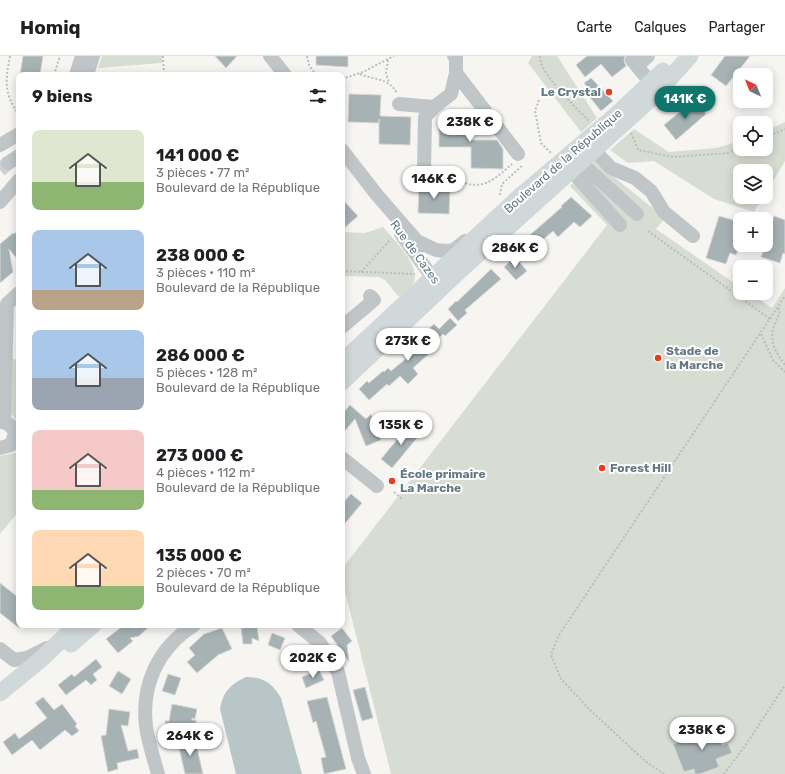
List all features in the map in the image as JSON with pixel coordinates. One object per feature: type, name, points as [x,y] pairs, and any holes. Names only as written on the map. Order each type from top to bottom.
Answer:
[{"type":"main road","name":"Boulevard de la République","points":[[345,379],[436,284],[571,165],[596,132],[648,86],[677,56]]},
{"type":"main road","name":"Boulevard de la République","points":[[454,267],[488,226],[571,165],[594,150],[653,98],[690,56]]},
{"type":"main road","name":"Boulevard de la République","points":[[345,360],[436,284]]},
{"type":"main road","points":[[0,693],[39,661],[74,628]]},
{"type":"main road","points":[[39,661],[62,650],[89,628]]},
{"type":"street","points":[[77,72],[82,56]]},
{"type":"street","points":[[88,72],[93,56]]},
{"type":"street","points":[[424,172],[425,117],[434,107],[451,94],[456,73],[456,58],[454,56]]},
{"type":"street","points":[[648,56],[631,64],[648,86]]},
{"type":"street","points":[[272,57],[283,72]]},
{"type":"street","points":[[456,73],[519,157]]},
{"type":"street","points":[[400,104],[434,107]]},
{"type":"street","points":[[0,145],[16,136]]},
{"type":"street","points":[[594,150],[611,168],[635,178],[651,191],[664,212],[693,236]]},
{"type":"street","name":"Rue de Cazes","points":[[345,154],[377,195],[417,241],[436,250],[454,250],[488,226]]},
{"type":"street","points":[[571,165],[637,214]]},
{"type":"street","points":[[571,165],[620,225]]},
{"type":"street","points":[[0,202],[16,183]]},
{"type":"street","name":"Rue de Cazes","points":[[377,195],[402,237],[436,284]]},
{"type":"street","points":[[436,250],[454,267]]},
{"type":"street","points":[[13,444],[14,430],[12,426],[2,422],[7,304],[16,296]]},
{"type":"street","points":[[345,325],[374,300],[370,296]]},
{"type":"street","points":[[345,460],[377,486]]},
{"type":"street","points":[[158,774],[146,727],[145,700],[148,683],[154,668],[162,655],[175,639],[190,628]]},
{"type":"street","points":[[302,628],[320,643],[338,672],[358,758],[364,774]]},
{"type":"street","points":[[0,649],[14,660],[27,658],[58,642]]},
{"type":"path","points":[[10,56],[6,80],[7,93],[16,110]]},
{"type":"path","points":[[55,72],[60,56]]},
{"type":"path","points":[[163,56],[164,72]]},
{"type":"path","points":[[307,56],[308,65],[314,72]]},
{"type":"path","points":[[345,78],[359,73],[394,56]]},
{"type":"path","points":[[540,56],[540,65],[568,102],[588,120],[596,132]]},
{"type":"path","points":[[389,59],[386,73],[390,84]]},
{"type":"path","points":[[359,73],[380,79],[390,84],[397,91],[400,104]]},
{"type":"path","points":[[539,100],[535,111],[543,147],[571,165]]},
{"type":"path","points":[[623,125],[634,136],[638,150],[673,158],[728,153],[733,151]]},
{"type":"path","points":[[773,134],[785,129]]},
{"type":"path","points":[[424,172],[445,174],[465,183],[484,184],[494,179],[516,161],[511,155],[519,157],[502,184],[500,202]]},
{"type":"path","points":[[648,231],[770,319]]},
{"type":"path","points":[[361,272],[393,236]]},
{"type":"path","points":[[345,271],[418,274],[417,268]]},
{"type":"path","points":[[664,774],[644,761],[589,709],[561,679],[551,655],[559,635],[785,296]]},
{"type":"path","points":[[778,308],[780,311],[775,324],[772,341],[774,349],[785,365]]},
{"type":"path","points":[[761,334],[773,360],[785,372]]},
{"type":"path","points":[[394,492],[402,499]]},
{"type":"path","points":[[724,774],[745,746],[785,686]]},
{"type":"shaded area","points":[[102,56],[162,56],[162,63],[98,68]]},
{"type":"shaded area","points":[[532,56],[557,56],[597,118],[581,132],[528,63]]},
{"type":"shaded area","points":[[785,122],[785,161],[773,181],[773,164],[733,164],[733,204],[759,204],[754,212],[714,199],[654,161],[628,163],[610,150],[634,129],[669,152],[716,148],[733,143],[733,156],[773,156],[773,128]]},
{"type":"shaded area","name":"Forest Hill","points":[[594,161],[665,218],[656,229],[733,282],[733,300],[760,300],[772,308],[785,288],[785,774],[391,774],[345,591],[345,565],[607,225],[570,186]]},
{"type":"shaded area","points":[[383,227],[400,246],[410,261],[414,269],[415,277],[413,284],[399,297],[385,280],[378,277],[345,276],[345,232],[365,233]]},
{"type":"shaded area","points":[[12,359],[16,360],[16,420],[9,412]]},
{"type":"shaded area","points":[[16,453],[16,515],[0,534],[0,456]]},
{"type":"shaded area","points":[[246,677],[258,678],[267,682],[274,688],[281,698],[302,774],[236,774],[220,709],[223,697],[228,689],[236,682]]},
{"type":"building","points":[[23,56],[43,56],[40,72],[20,72]]},
{"type":"building","points":[[215,56],[237,56],[226,68]]},
{"type":"building","points":[[316,56],[348,56],[348,67],[316,65]]},
{"type":"building","points":[[587,56],[625,56],[624,61],[626,66],[612,77],[601,64],[585,77],[576,65]]},
{"type":"building","points":[[725,56],[750,56],[740,68],[733,68],[733,77],[726,86],[711,75]]},
{"type":"building","points":[[591,78],[613,101],[601,111],[588,95],[591,92],[584,83]]},
{"type":"building","points":[[349,94],[381,95],[380,116],[411,117],[410,145],[379,144],[379,123],[348,122]]},
{"type":"building","points":[[694,100],[706,114],[676,140],[664,125]]},
{"type":"building","points":[[439,118],[471,118],[471,140],[497,140],[503,149],[503,169],[471,168],[471,147],[439,147]]},
{"type":"building","points":[[419,185],[450,186],[449,214],[418,213]]},
{"type":"building","points":[[571,197],[592,216],[580,227],[574,222],[558,237],[553,231],[538,244],[530,235],[562,207],[561,206]]},
{"type":"building","points":[[345,202],[358,216],[345,227]]},
{"type":"building","points":[[719,216],[733,220],[733,252],[737,252],[736,255],[730,253],[726,264],[706,258]]},
{"type":"building","points":[[774,216],[785,220],[785,254],[783,253],[780,263],[761,257],[763,252],[773,252]]},
{"type":"building","points":[[16,232],[16,257],[9,249],[13,272],[0,283],[0,244],[13,233]]},
{"type":"building","points":[[515,257],[527,271],[516,280],[504,267]]},
{"type":"building","points":[[491,269],[501,279],[465,310],[467,313],[458,321],[448,309]]},
{"type":"building","points":[[450,318],[457,325],[445,336],[443,334],[429,347],[432,351],[413,368],[418,374],[408,384],[400,376],[389,386],[387,384],[369,400],[359,389],[367,381],[369,383],[388,368],[391,371],[408,357],[406,354],[427,335],[425,332],[434,324],[439,329]]},
{"type":"building","points":[[350,405],[366,419],[371,414],[381,440],[366,446],[355,419],[345,431],[345,411]]},
{"type":"building","points":[[410,424],[421,433],[392,468],[381,459]]},
{"type":"building","points":[[351,494],[362,503],[345,523],[345,501]]},
{"type":"building","points":[[0,583],[16,596],[16,626],[0,613]]},
{"type":"building","points":[[120,628],[148,628],[139,636],[130,638],[133,641],[118,653],[106,639]]},
{"type":"building","points":[[222,628],[232,649],[218,655],[197,673],[187,662],[195,655],[189,648],[204,634]]},
{"type":"building","points":[[241,628],[257,628],[259,641],[252,638],[252,644],[243,644]]},
{"type":"building","points":[[342,628],[352,641],[347,645],[349,662],[331,636]]},
{"type":"building","points":[[272,633],[285,638],[280,650],[268,645]]},
{"type":"building","points":[[299,645],[311,658],[295,670],[286,660]]},
{"type":"building","points":[[96,659],[102,667],[93,674],[97,680],[91,685],[86,680],[66,695],[58,685],[72,674],[74,677]]},
{"type":"building","points":[[319,670],[324,680],[306,688],[302,677]]},
{"type":"building","points":[[118,671],[131,679],[122,694],[109,686]]},
{"type":"building","points":[[168,674],[181,678],[175,695],[162,691]]},
{"type":"building","points":[[365,687],[373,718],[362,721],[353,690]]},
{"type":"building","points":[[43,697],[54,710],[62,704],[77,724],[75,726],[79,731],[72,736],[65,730],[40,750],[32,740],[12,755],[3,742],[15,733],[19,739],[47,718],[35,703]]},
{"type":"building","points":[[327,697],[346,769],[324,774],[321,758],[326,757],[316,721],[313,723],[307,701]]},
{"type":"building","points":[[172,704],[197,709],[195,719],[192,718],[192,720],[196,720],[196,723],[180,725],[182,735],[168,737],[165,721],[169,721]]},
{"type":"building","points":[[109,709],[130,712],[128,726],[121,725],[128,751],[137,749],[139,758],[117,763],[118,769],[108,772],[101,736],[106,735]]},
{"type":"building","points":[[707,723],[710,730],[715,728],[722,745],[728,743],[732,753],[716,759],[719,767],[700,774],[695,774],[694,769],[684,772],[673,744],[698,735],[695,728]]},
{"type":"building","points":[[195,739],[203,774],[185,774],[178,743]]},
{"type":"tunnel","points":[[0,170],[8,163]]},
{"type":"place","name":"Le Crystal","points":[[609,92]]},
{"type":"place","name":"Stade de la Marche","points":[[658,358]]},
{"type":"place","name":"Forest Hill","points":[[602,468]]},
{"type":"place","name":"École primaire La Marche","points":[[392,481]]}]
